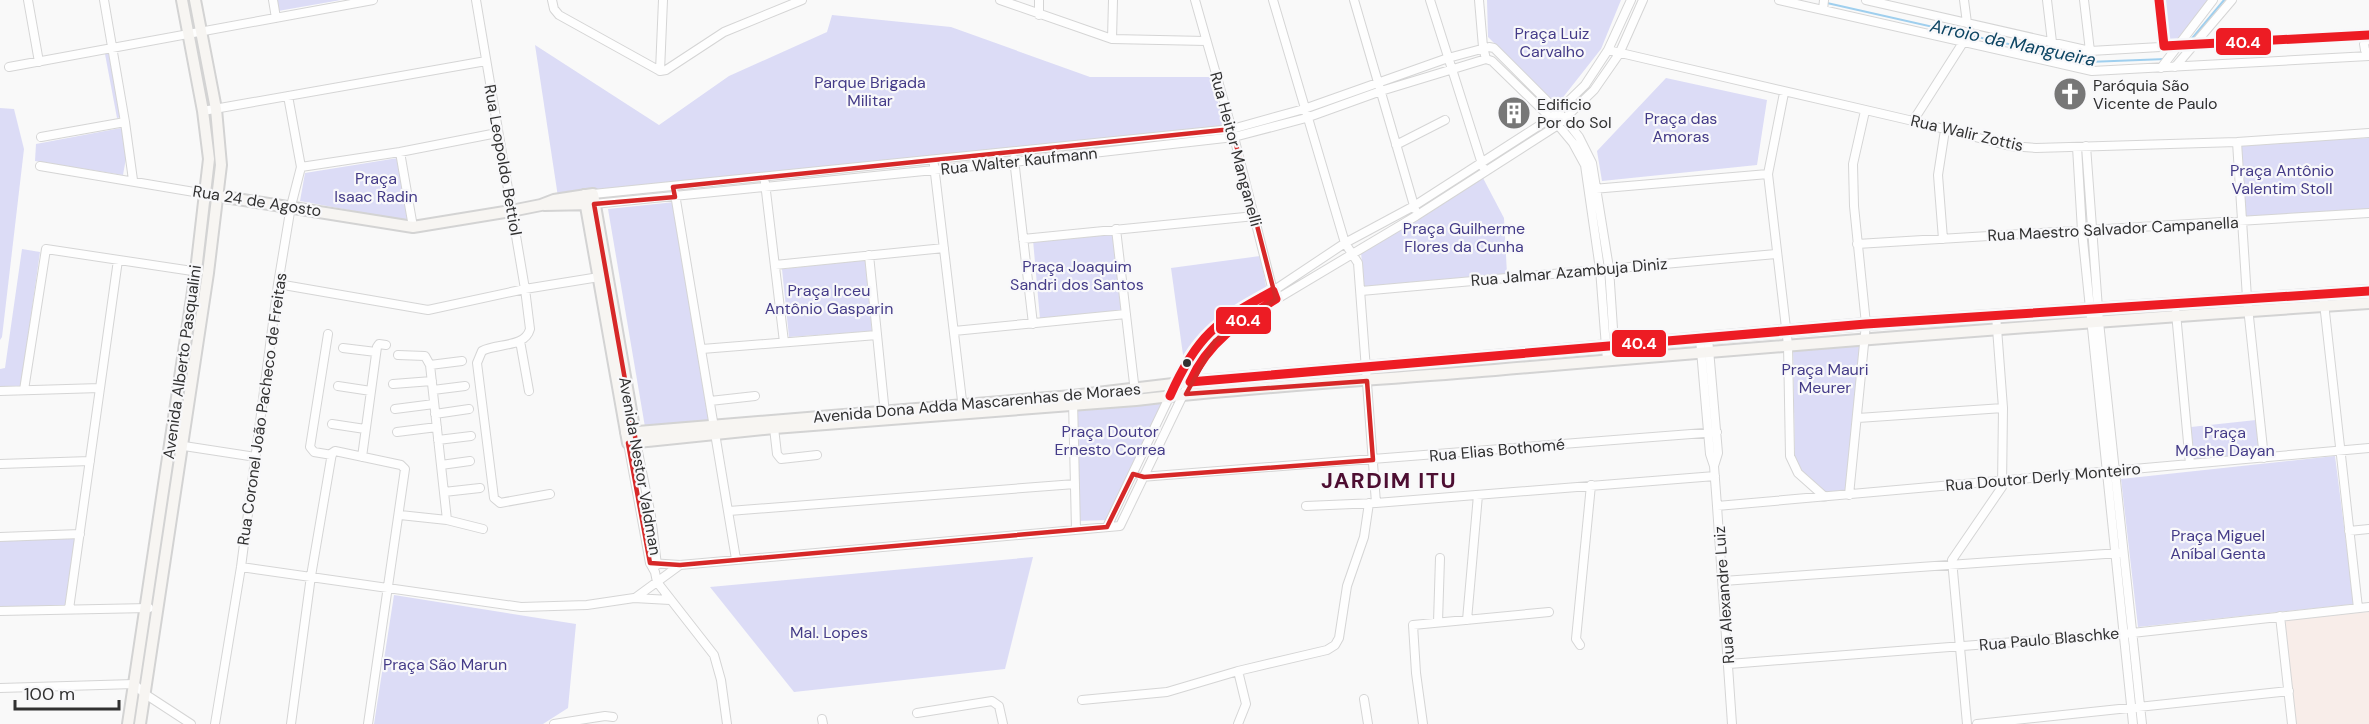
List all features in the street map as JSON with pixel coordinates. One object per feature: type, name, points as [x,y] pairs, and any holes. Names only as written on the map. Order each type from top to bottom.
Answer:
[{"type":"main road","name":"Avenida Alberto Pasqualini","points":[[128,724],[196,271],[209,159],[203,111],[182,0]]},
{"type":"main road","name":"Avenida Alberto Pasqualini","points":[[140,724],[208,273],[221,158],[216,109],[195,0]]},
{"type":"main road","name":"Rua 24 de Agosto","points":[[206,194],[413,227],[511,211]]},
{"type":"main road","name":"Rua Walter Kaufmann","points":[[511,211],[554,200],[589,199]]},
{"type":"main road","name":"Avenida Nestor Valdman","points":[[589,199],[599,277],[631,437]]},
{"type":"main road","name":"Avenida Nestor Valdman","points":[[589,199],[631,437]]},
{"type":"main road","name":"Avenida Dona Adda Mascarenhas de Moraes","points":[[1135,395],[1190,382],[1866,324],[2369,291]]},
{"type":"main road","name":"Avenida Dona Adda Mascarenhas de Moraes","points":[[631,437],[1135,395],[1170,396],[1367,381],[1865,338],[2369,303]]},
{"type":"main road","name":"Avenida Dona Adda Mascarenhas de Moraes","points":[[715,430],[774,428],[885,415]]},
{"type":"street","points":[[28,0],[39,62]]},
{"type":"street","points":[[104,0],[133,180]]},
{"type":"street","points":[[273,0],[276,18]]},
{"type":"street","points":[[9,67],[373,0]]},
{"type":"street","name":"Rua Leopoldo Bettiol","points":[[476,0],[525,289],[529,320],[528,334],[520,341]]},
{"type":"street","points":[[552,0],[554,9],[559,15],[660,71],[666,70],[724,32],[802,0]]},
{"type":"street","points":[[660,71],[663,0]]},
{"type":"street","points":[[1000,0],[1112,39],[1206,41]]},
{"type":"street","points":[[1039,0],[1039,15]]},
{"type":"street","points":[[1112,39],[1113,0]]},
{"type":"street","name":"Rua Heitor Manganelli","points":[[1195,0],[1256,216],[1275,295]]},
{"type":"street","points":[[1082,700],[1167,692],[1238,671],[1327,650],[1335,645],[1339,638],[1347,586],[1373,503],[1373,460],[1361,291],[1358,263],[1345,243],[1273,0]]},
{"type":"street","points":[[1354,0],[1416,216]]},
{"type":"street","points":[[1430,0],[1485,173]]},
{"type":"street","points":[[1479,0],[1486,58],[1551,118],[1562,122],[1580,136],[1592,163],[1611,360]]},
{"type":"street","points":[[654,563],[680,565],[1120,526],[1190,382],[1215,341],[1345,243],[1414,206],[1551,118],[1585,85],[1608,50],[1631,0]]},
{"type":"street","points":[[1107,527],[1175,385],[1202,340],[1212,329],[1224,319],[1353,254],[1485,173],[1562,122],[1594,90],[1619,54],[1643,0]]},
{"type":"street","points":[[1779,0],[1824,4],[1964,41],[2069,56],[2090,51],[2185,44],[2369,36]]},
{"type":"street","points":[[1866,0],[2052,42],[2092,71],[2165,62],[2175,67],[2369,55],[2364,44],[2369,36]]},
{"type":"street","points":[[1964,0],[1967,23]]},
{"type":"street","points":[[2047,0],[2052,42]]},
{"type":"street","points":[[2084,0],[2090,51]]},
{"type":"street","points":[[2159,0],[2164,46]]},
{"type":"street","points":[[2175,67],[2185,44],[2213,0]]},
{"type":"street","points":[[2165,62],[2232,0]]},
{"type":"street","points":[[1913,122],[1964,41]]},
{"type":"street","points":[[1483,47],[1494,48],[1557,112],[1562,122]]},
{"type":"street","name":"Rua Walter Kaufmann","points":[[1305,113],[1378,82],[1483,47]]},
{"type":"street","name":"Rua Walir Zottis","points":[[1608,50],[2010,146],[2237,142],[2369,133]]},
{"type":"street","name":"Rua Walter Kaufmann","points":[[589,199],[675,197],[765,188],[1014,162],[1233,133],[1486,58]]},
{"type":"street","points":[[203,111],[486,60]]},
{"type":"street","points":[[1785,93],[1768,174],[1788,345],[1792,461],[1798,473],[1825,497]]},
{"type":"street","name":"Rua Coronel João Pacheco de Freitas","points":[[215,724],[241,567],[291,206],[301,167],[288,96]]},
{"type":"street","points":[[1850,495],[1866,324],[1857,244],[1853,164],[1865,111]]},
{"type":"street","points":[[1396,145],[1445,120]]},
{"type":"street","points":[[41,137],[125,122]]},
{"type":"street","points":[[1943,239],[1938,175],[1945,130]]},
{"type":"street","points":[[301,167],[400,152],[497,133]]},
{"type":"street","name":"Rua Walter Kaufmann","points":[[589,199],[674,187],[933,160],[1233,133]]},
{"type":"street","points":[[2237,142],[2248,311],[2264,458]]},
{"type":"street","points":[[2081,146],[2094,309],[2111,471],[2115,554],[2133,724]]},
{"type":"street","points":[[400,152],[413,227]]},
{"type":"street","points":[[1013,153],[1033,324]]},
{"type":"street","points":[[933,160],[963,410]]},
{"type":"street","name":"Rua 24 de Agosto","points":[[40,166],[206,194]]},
{"type":"street","points":[[1594,189],[1768,174]]},
{"type":"street","points":[[764,178],[784,342]]},
{"type":"street","points":[[674,187],[736,559]]},
{"type":"street","name":"Rua Maestro Salvador Campanella","points":[[1857,244],[2369,213]]},
{"type":"street","points":[[1023,239],[1256,216]]},
{"type":"street","points":[[1116,229],[1135,395]]},
{"type":"street","points":[[775,265],[944,248]]},
{"type":"street","points":[[24,390],[46,249],[208,273]]},
{"type":"street","name":"Rua Jalmar Azambuja Diniz","points":[[1361,291],[1776,254]]},
{"type":"street","points":[[869,255],[885,415]]},
{"type":"street","points":[[69,609],[118,260]]},
{"type":"street","points":[[279,284],[428,310],[525,289],[599,277]]},
{"type":"street","points":[[2323,294],[2358,608]]},
{"type":"street","points":[[2175,303],[2190,464]]},
{"type":"street","points":[[954,331],[1126,314]]},
{"type":"street","points":[[1967,724],[1952,565],[1953,556],[2001,491],[2003,408],[1996,315]]},
{"type":"street","points":[[328,334],[310,447],[313,452],[362,457],[404,467],[400,516],[368,724]]},
{"type":"street","points":[[702,349],[877,335]]},
{"type":"street","name":"Rua Alexandre Luiz","points":[[1704,338],[1712,432],[1710,454],[1714,466],[1718,506],[1732,724]]},
{"type":"street","points":[[529,391],[520,341],[482,351],[477,363],[494,498],[496,502],[505,503],[550,494]]},
{"type":"street","points":[[362,457],[376,352],[379,344],[386,345]]},
{"type":"street","points":[[343,348],[376,352]]},
{"type":"street","points":[[398,355],[425,356],[430,365],[447,520]]},
{"type":"street","points":[[430,365],[462,361]]},
{"type":"street","points":[[393,384],[432,381]]},
{"type":"street","points":[[338,386],[371,391]]},
{"type":"street","points":[[433,390],[465,386]]},
{"type":"street","points":[[0,391],[100,388]]},
{"type":"street","points":[[710,401],[755,396]]},
{"type":"street","points":[[1073,401],[1076,530]]},
{"type":"street","points":[[395,409],[434,404]]},
{"type":"street","points":[[1858,418],[2003,408]]},
{"type":"street","points":[[435,414],[469,409]]},
{"type":"street","points":[[332,424],[365,429]]},
{"type":"street","points":[[397,432],[437,427]]},
{"type":"street","points":[[774,428],[777,454],[781,459],[817,455]]},
{"type":"street","name":"Rua Elias Bothomé","points":[[1133,474],[1144,477],[1712,432]]},
{"type":"street","points":[[438,440],[471,436]]},
{"type":"street","name":"Avenida Nestor Valdman","points":[[631,437],[657,582]]},
{"type":"street","points":[[171,444],[256,457]]},
{"type":"street","name":"Rua Doutor Derly Monteiro","points":[[1718,506],[2369,448]]},
{"type":"street","points":[[291,724],[311,576],[333,453]]},
{"type":"street","points":[[0,464],[90,461]]},
{"type":"street","points":[[441,465],[470,461]]},
{"type":"street","points":[[2111,471],[2124,553],[2142,724]]},
{"type":"street","points":[[1306,506],[1373,503],[1715,476]]},
{"type":"street","points":[[729,511],[1074,484]]},
{"type":"street","points":[[1580,645],[1576,639],[1591,485]]},
{"type":"street","points":[[444,492],[480,488]]},
{"type":"street","points":[[1467,620],[1478,495]]},
{"type":"street","points":[[400,516],[447,520],[483,529]]},
{"type":"street","points":[[2349,531],[2369,529]]},
{"type":"street","points":[[0,537],[80,534]]},
{"type":"street","points":[[1723,582],[2124,553]]},
{"type":"street","points":[[1438,622],[1440,558]]},
{"type":"street","points":[[634,598],[680,565]]},
{"type":"street","points":[[241,567],[521,607],[588,605],[634,598],[670,600]]},
{"type":"street","points":[[657,582],[714,655],[721,680],[727,724]]},
{"type":"street","points":[[0,611],[144,607],[156,609]]},
{"type":"street","name":"Rua Paulo Blaschke","points":[[1729,664],[2132,633],[2369,607]]},
{"type":"street","points":[[1423,724],[1416,673],[1413,624],[1549,612]]},
{"type":"street","points":[[2280,616],[2292,724]]},
{"type":"street","points":[[1238,671],[1246,704],[1238,724]]},
{"type":"street","points":[[0,688],[134,684],[145,694],[191,724]]},
{"type":"street","points":[[1977,724],[2289,692]]},
{"type":"street","points":[[1364,699],[1368,724]]},
{"type":"street","points":[[917,713],[992,701],[999,706],[1002,724]]},
{"type":"street","points":[[554,724],[605,716],[613,717]]},
{"type":"highlighted area","points":[[1232,129],[1276,299],[1215,341],[1186,394],[1367,381],[1373,460],[1144,477],[1133,474],[1107,527],[680,565],[650,563],[628,443],[636,442],[594,204],[675,197],[673,187]]},
{"type":"shaded area","points":[[2369,612],[2369,724],[2296,724],[2285,620]]},
{"type":"green space","points":[[276,0],[341,0],[278,11]]},
{"type":"green space","name":"Praça Luiz Carvalho","points":[[1487,0],[1621,0],[1601,49],[1557,105],[1488,37]]},
{"type":"green space","points":[[2162,0],[2210,0],[2175,44],[2167,45]]},
{"type":"green space","name":"Parque Brigada Militar","points":[[832,15],[951,27],[1090,77],[1211,77],[1225,128],[558,197],[535,45],[659,125],[729,76],[827,32]]},
{"type":"green space","points":[[110,52],[122,117],[117,118],[105,54]]},
{"type":"green space","name":"Praça das Amoras","points":[[1666,78],[1767,100],[1757,165],[1602,181],[1597,151]]},
{"type":"green space","points":[[0,108],[14,109],[24,149],[0,340]]},
{"type":"green space","points":[[121,124],[124,124],[126,158],[123,175],[35,161],[36,144],[121,128]]},
{"type":"green space","name":"Praça Antônio Valentim Stoll","points":[[2369,138],[2369,210],[2244,218],[2241,144]]},
{"type":"green space","name":"Praça Isaac Radin","points":[[398,158],[408,221],[300,201],[305,173]]},
{"type":"green space","name":"Praça Guilherme Flores da Cunha","points":[[1483,178],[1504,218],[1507,274],[1364,288],[1361,252]]},
{"type":"green space","points":[[675,202],[711,420],[645,427],[608,209]]},
{"type":"green space","name":"Praça Joaquim Sandri dos Santos","points":[[1113,232],[1121,311],[1040,319],[1033,240]]},
{"type":"green space","points":[[22,249],[40,252],[21,386],[0,387],[0,369],[5,368]]},
{"type":"green space","points":[[1260,256],[1267,291],[1199,338],[1184,362],[1171,268]]},
{"type":"green space","name":"Praça Irceu Antônio Gasparin","points":[[865,260],[872,331],[789,337],[782,269]]},
{"type":"green space","name":"Praça Mauri Meurer","points":[[1861,343],[1846,494],[1826,495],[1795,465],[1793,348]]},
{"type":"green space","name":"Praça Doutor Ernesto Correa","points":[[1165,402],[1109,520],[1077,521],[1075,409]]},
{"type":"green space","name":"Praça Moshe Dayan","points":[[2256,420],[2259,455],[2194,463],[2191,427]]},
{"type":"green space","name":"Praça Miguel Aníbal Genta","points":[[2335,456],[2354,604],[2138,627],[2121,479]]},
{"type":"green space","points":[[76,538],[66,606],[0,609],[0,541]]},
{"type":"green space","name":"Mal. Lopes","points":[[1033,557],[1005,669],[794,692],[710,587]]},
{"type":"green space","name":"Praça São Marun","points":[[394,595],[576,624],[568,708],[543,724],[374,724]]},
{"type":"waterway","name":"Arroio da Mangueira","points":[[2189,42],[2224,0]]},
{"type":"waterway","name":"Arroio da Mangueira","points":[[1827,3],[2088,62],[2166,59]]},
{"type":"transit line","name":"40.4","points":[[2159,0],[2164,46],[2369,35]]},
{"type":"transit line","name":"40.4","points":[[1170,396],[1189,358],[1210,332],[1237,312],[1273,291],[1276,299],[1226,334],[1206,355],[1190,382],[1866,324],[2369,291]]},
{"type":"place","name":"Paróquia São Vicente de Paulo","points":[[2070,94]]},
{"type":"place","name":"Edificio Por do Sol","points":[[1514,113]]},
{"type":"district","name":"JARDIM ITU","points":[[1389,480]]}]
